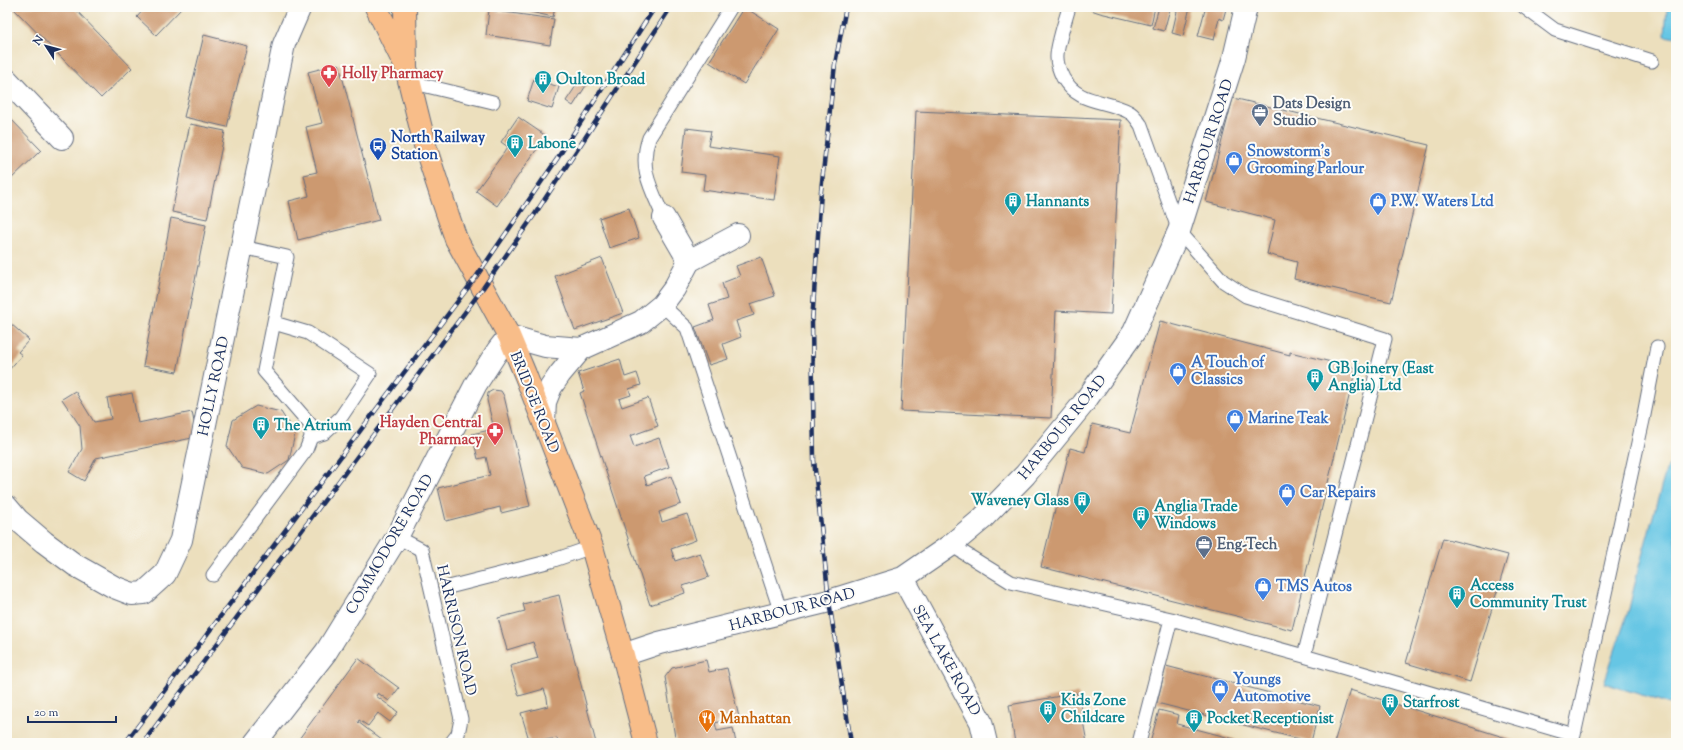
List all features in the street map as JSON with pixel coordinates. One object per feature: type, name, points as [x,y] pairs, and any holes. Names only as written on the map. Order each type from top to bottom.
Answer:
[{"type":"highway","name":"BRIDGE ROAD","points":[[376,7],[408,75]]},
{"type":"highway","name":"BRIDGE ROAD","points":[[405,7],[408,75],[426,148],[456,238],[509,336],[544,421],[592,547],[623,655],[646,743]]},
{"type":"street","name":"HOLLY ROAD","points":[[7,506],[18,520],[44,542],[75,565],[114,587],[132,594],[144,593],[165,574],[181,540],[284,44],[300,7]]},
{"type":"street","name":"HARBOUR ROAD","points":[[623,655],[660,643],[829,601],[903,578],[951,545],[982,519],[1025,475],[1083,404],[1134,332],[1179,231],[1234,58],[1246,7]]},
{"type":"street","points":[[7,80],[62,138]]},
{"type":"street","points":[[664,218],[689,260]]},
{"type":"street","points":[[544,421],[545,402],[551,387],[563,369],[581,349],[642,322],[662,305],[674,289],[689,260],[738,234]]},
{"type":"street","points":[[509,336],[544,346],[581,349]]},
{"type":"street","name":"COMMODORE ROAD","points":[[255,743],[326,652],[397,537],[476,384],[509,336]]},
{"type":"street","name":"SEA LAKE ROAD","points":[[903,578],[981,722],[986,743]]},
{"type":"lane","points":[[664,218],[646,173],[644,160],[645,148],[649,138],[732,7]]},
{"type":"lane","points":[[1069,7],[1056,57],[1059,70],[1073,90],[1086,99],[1131,112],[1141,125],[1179,231],[1223,281],[1246,296],[1385,340],[1304,656]]},
{"type":"lane","points":[[1524,7],[1555,30],[1652,61]]},
{"type":"lane","points":[[408,75],[493,102]]},
{"type":"lane","points":[[213,575],[306,450],[311,437],[310,424],[264,371],[286,257],[242,247]]},
{"type":"lane","points":[[662,305],[687,328],[781,613]]},
{"type":"lane","points":[[274,323],[308,333],[370,374],[341,417],[324,433],[311,437]]},
{"type":"lane","points":[[951,545],[1011,582],[1171,619],[1304,656],[1571,739],[1643,420],[1657,347]]},
{"type":"lane","name":"HARRISON ROAD","points":[[397,537],[422,550],[461,719],[458,734],[451,743]]},
{"type":"lane","points":[[449,587],[551,561],[592,547]]},
{"type":"lane","points":[[1139,743],[1171,619]]},
{"type":"water","points":[[1667,7],[1676,7],[1676,38],[1665,36]]},
{"type":"water","points":[[1676,457],[1676,706],[1604,683],[1629,609],[1638,570],[1666,470]]},
{"type":"building","points":[[12,7],[73,7],[132,68],[101,98]]},
{"type":"building","points":[[146,7],[178,7],[181,9],[156,35],[137,17]]},
{"type":"building","points":[[508,7],[555,7],[553,17]]},
{"type":"building","points":[[744,7],[779,29],[744,84],[709,62]]},
{"type":"building","points":[[1155,7],[1151,25],[1100,13],[1085,8]]},
{"type":"building","points":[[1159,7],[1178,7],[1177,11],[1170,9],[1164,31],[1153,28]]},
{"type":"building","points":[[1178,7],[1190,7],[1183,36],[1172,33]]},
{"type":"building","points":[[1195,7],[1232,7],[1231,10],[1226,9],[1223,20],[1219,18],[1214,40],[1198,36],[1205,10]]},
{"type":"building","points":[[489,10],[554,19],[550,45],[486,35]]},
{"type":"building","points":[[204,35],[247,46],[227,127],[184,117]]},
{"type":"building","points":[[339,64],[379,220],[298,240],[289,201],[309,196],[304,175],[317,172],[306,127],[322,123],[308,72]]},
{"type":"building","name":"Oulton Broad","points":[[534,79],[559,87],[552,109],[527,101]]},
{"type":"building","points":[[580,80],[587,84],[573,106],[566,101]]},
{"type":"building","points":[[1233,98],[1429,145],[1391,302],[1294,279],[1297,262],[1267,254],[1275,220],[1206,202]]},
{"type":"building","name":"Hannants","points":[[916,111],[1121,120],[1111,314],[1056,311],[1051,418],[901,411]]},
{"type":"building","points":[[7,115],[41,150],[7,183]]},
{"type":"building","name":"Labone","points":[[518,117],[546,136],[497,206],[476,191],[508,147],[501,142]]},
{"type":"building","points":[[190,124],[225,131],[207,219],[172,212]]},
{"type":"building","points":[[686,128],[711,131],[708,146],[780,156],[774,200],[703,190],[705,175],[681,172]]},
{"type":"building","points":[[629,208],[639,238],[609,248],[599,218]]},
{"type":"building","points":[[171,218],[206,225],[177,372],[143,366]]},
{"type":"building","points":[[761,257],[775,296],[750,304],[754,315],[736,321],[741,337],[723,344],[728,359],[709,365],[695,327],[714,320],[709,305],[727,299],[722,283],[740,276],[736,266]]},
{"type":"building","points":[[602,258],[623,313],[575,330],[555,276]]},
{"type":"building","points":[[1160,321],[1290,355],[1290,352],[1356,368],[1292,630],[1041,567],[1070,448],[1085,452],[1092,424],[1130,433]]},
{"type":"building","points":[[10,323],[29,340],[18,352],[22,355],[7,372],[7,327]]},
{"type":"building","points":[[620,359],[625,377],[637,373],[641,385],[629,389],[631,395],[619,399],[622,407],[648,398],[658,426],[630,436],[634,447],[659,438],[669,467],[644,476],[647,485],[671,476],[681,504],[659,512],[662,522],[687,514],[696,540],[671,549],[675,561],[700,553],[709,577],[683,586],[685,593],[650,605],[580,393],[584,391],[578,373]]},
{"type":"building","name":"Hayden Central Pharmacy","points":[[493,390],[501,391],[504,396],[530,506],[501,513],[500,507],[446,521],[438,488],[490,475],[486,457],[478,459],[472,434],[494,429],[487,400],[488,393]]},
{"type":"building","points":[[75,391],[94,422],[111,419],[107,398],[132,393],[138,423],[192,412],[197,437],[96,458],[84,481],[69,472],[82,449],[80,426],[62,399]]},
{"type":"building","name":"The Atrium","points":[[256,406],[281,412],[295,434],[289,460],[268,474],[242,468],[227,446],[233,420]]},
{"type":"building","name":"Access Community Trust","points":[[1443,538],[1508,555],[1470,682],[1406,663]]},
{"type":"building","points":[[559,595],[596,743],[558,743],[557,738],[530,743],[521,713],[548,706],[547,698],[544,689],[519,696],[510,666],[538,658],[533,642],[507,650],[498,618],[525,611],[523,604]]},
{"type":"building","points":[[358,658],[399,688],[389,701],[378,693],[376,696],[398,712],[390,722],[378,713],[368,726],[359,720],[358,722],[383,741],[381,743],[363,743],[361,741],[360,743],[296,743]]},
{"type":"building","points":[[706,660],[709,672],[727,668],[739,717],[715,723],[717,731],[733,728],[736,743],[676,743],[665,677],[672,668]]},
{"type":"building","points":[[1166,666],[1320,706],[1311,742],[1157,703]]},
{"type":"building","name":"Starfrost","points":[[1350,690],[1523,743],[1334,743]]},
{"type":"building","name":"Kids Zone Childcare","points":[[1078,693],[1087,743],[1015,743],[1009,705]]},
{"type":"building","points":[[1159,710],[1179,715],[1177,724],[1249,743],[1150,743]]},
{"type":"railway","points":[[125,743],[476,277],[557,159],[655,7]]},
{"type":"railway","points":[[143,743],[483,288],[535,214],[671,7]]},
{"type":"railway","points":[[846,7],[835,64],[821,191],[812,323],[814,460],[829,601],[851,743]]},
{"type":"place","name":"Holly Pharmacy","points":[[329,88]]},
{"type":"place","name":"Oulton Broad","points":[[543,94]]},
{"type":"place","name":"Dats Design Studio","points":[[1260,127]]},
{"type":"place","name":"Labone","points":[[515,158]]},
{"type":"place","name":"North Railway Station","points":[[378,161]]},
{"type":"place","name":"Snowstorm’s Grooming Parlour","points":[[1234,175]]},
{"type":"place","name":"Hannants","points":[[1013,216]]},
{"type":"place","name":"P.W. Waters Ltd","points":[[1378,216]]},
{"type":"place","name":"A Touch of Classics","points":[[1178,386]]},
{"type":"place","name":"GB Joinery (East Anglia) Ltd","points":[[1315,392]]},
{"type":"place","name":"Marine Teak","points":[[1235,433]]},
{"type":"place","name":"The Atrium","points":[[261,440]]},
{"type":"place","name":"Hayden Central Pharmacy","points":[[495,446]]},
{"type":"place","name":"Car Repairs","points":[[1287,507]]},
{"type":"place","name":"Waveney Glass","points":[[1082,515]]},
{"type":"place","name":"Anglia Trade Windows","points":[[1141,530]]},
{"type":"place","name":"Eng-Tech","points":[[1204,559]]},
{"type":"place","name":"TMS Autos","points":[[1263,601]]},
{"type":"place","name":"Access Community Trust","points":[[1457,609]]},
{"type":"place","name":"Youngs Automotive","points":[[1220,703]]},
{"type":"place","name":"Starfrost","points":[[1390,717]]},
{"type":"place","name":"Kids Zone Childcare","points":[[1048,724]]},
{"type":"place","name":"Manhattan","points":[[707,733]]},
{"type":"place","name":"Pocket Receptionist","points":[[1194,733]]}]
